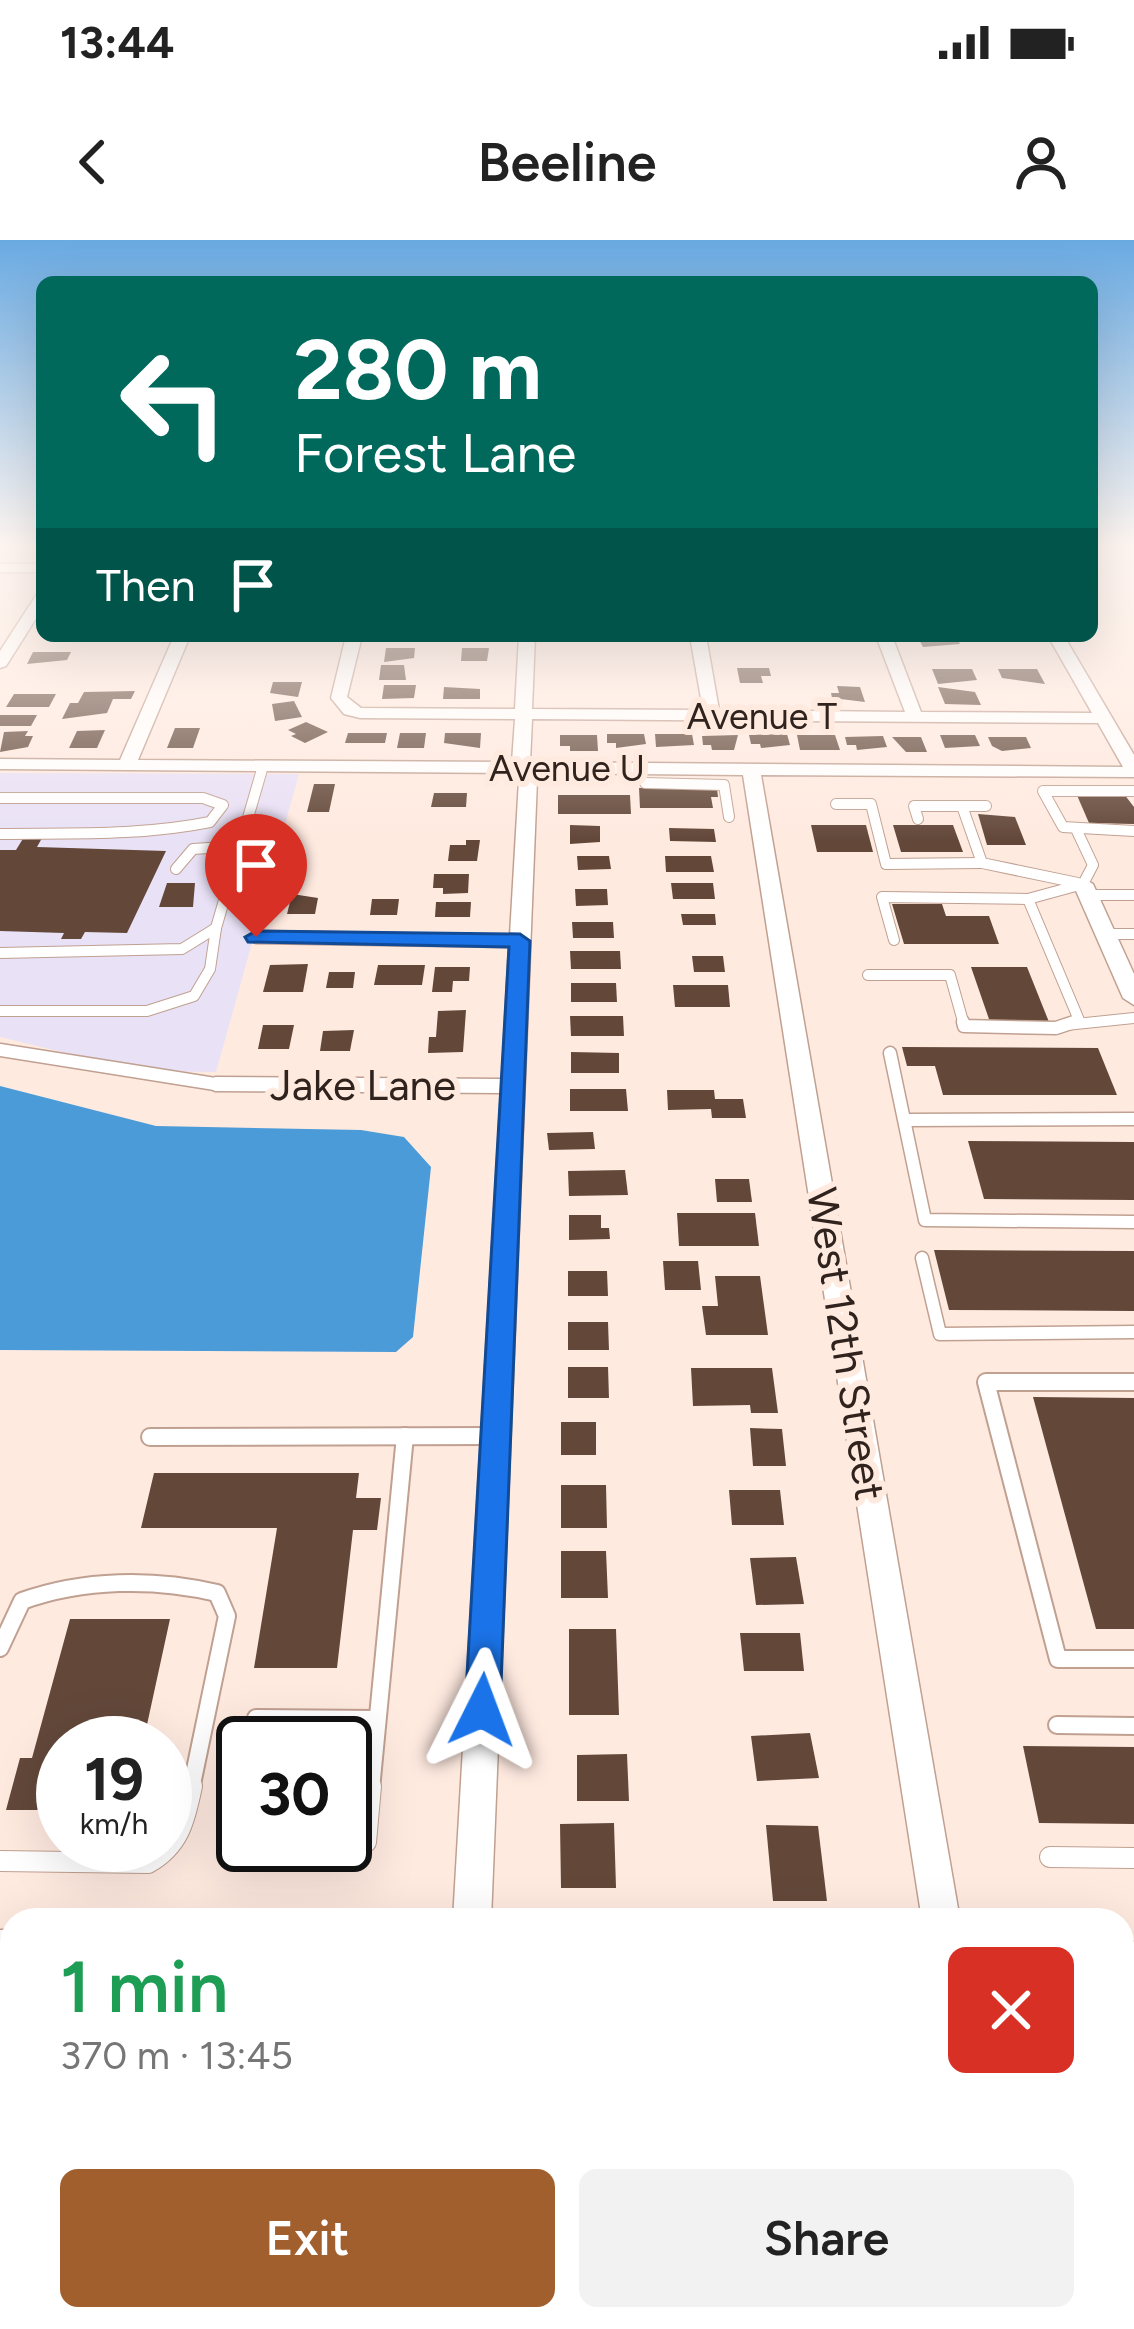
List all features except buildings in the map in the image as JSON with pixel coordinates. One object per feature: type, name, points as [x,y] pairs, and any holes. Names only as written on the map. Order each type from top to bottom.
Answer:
[{"type":"street","points":[[127,765],[178,644]]},
{"type":"street","name":"Avenue T","points":[[353,644],[340,698],[350,710],[1103,718]]},
{"type":"street","points":[[473,1908],[528,780],[521,767],[527,644]]},
{"type":"street","points":[[699,644],[712,716]]},
{"type":"street","points":[[887,644],[915,717]]},
{"type":"street","points":[[1061,644],[1134,771]]},
{"type":"street","name":"Avenue U","points":[[0,764],[521,767],[654,778],[751,769],[1134,771]]},
{"type":"street","name":"West 12th Street","points":[[751,769],[738,810],[939,1908]]},
{"type":"street","points":[[1086,890],[1134,998]]},
{"type":"street","points":[[256,937],[520,941]]},
{"type":"street","name":"Jake Lane","points":[[215,1084],[512,1086]]},
{"type":"lane","points":[[0,1011],[147,1011],[194,996],[210,969],[216,928],[263,766]]},
{"type":"lane","points":[[702,776],[724,784],[738,810]]},
{"type":"lane","points":[[1134,791],[1043,791],[1063,827],[1134,831]]},
{"type":"lane","points":[[0,798],[203,797],[223,805],[210,822],[195,826],[0,834]]},
{"type":"lane","points":[[836,804],[871,804],[886,864],[982,863],[1086,890],[1134,895]]},
{"type":"lane","points":[[919,819],[914,806],[986,806]]},
{"type":"lane","points":[[962,806],[982,863]]},
{"type":"lane","points":[[1077,831],[1093,865],[1086,890]]},
{"type":"lane","points":[[176,869],[182,852],[191,846],[240,846]]},
{"type":"lane","points":[[894,940],[881,897],[1028,899],[1086,890]]},
{"type":"lane","points":[[1028,899],[1079,1020]]},
{"type":"lane","points":[[0,953],[170,950],[203,940],[216,928]]},
{"type":"lane","points":[[1105,934],[1134,934]]},
{"type":"lane","points":[[868,975],[950,975],[964,1026],[1056,1028],[1079,1020],[1134,1018]]},
{"type":"lane","points":[[0,1050],[215,1084]]},
{"type":"lane","points":[[890,1053],[925,1220],[1134,1222]]},
{"type":"lane","points":[[904,1120],[1134,1119]]},
{"type":"lane","points":[[922,1258],[940,1334],[1134,1332]]},
{"type":"lane","points":[[1134,1382],[986,1382],[1058,1659],[1134,1659]]},
{"type":"lane","points":[[372,1775],[405,1436]]},
{"type":"lane","points":[[150,1437],[495,1436]]},
{"type":"lane","points":[[0,1648],[22,1601],[49,1588],[193,1585],[218,1593],[227,1616],[184,1822],[168,1852],[148,1863],[0,1861]]},
{"type":"lane","points":[[372,1719],[377,1719]]},
{"type":"lane","points":[[1057,1725],[1134,1726]]},
{"type":"lane","points":[[1050,1857],[1134,1858]]},
{"type":"shaded area","points":[[0,773],[299,774],[216,1072],[141,1071],[0,1037]]},
{"type":"water","points":[[0,1086],[156,1126],[361,1130],[404,1137],[431,1167],[413,1337],[396,1352],[0,1350]]},
{"type":"route","points":[[256,937],[520,941],[482,1710]]}]
